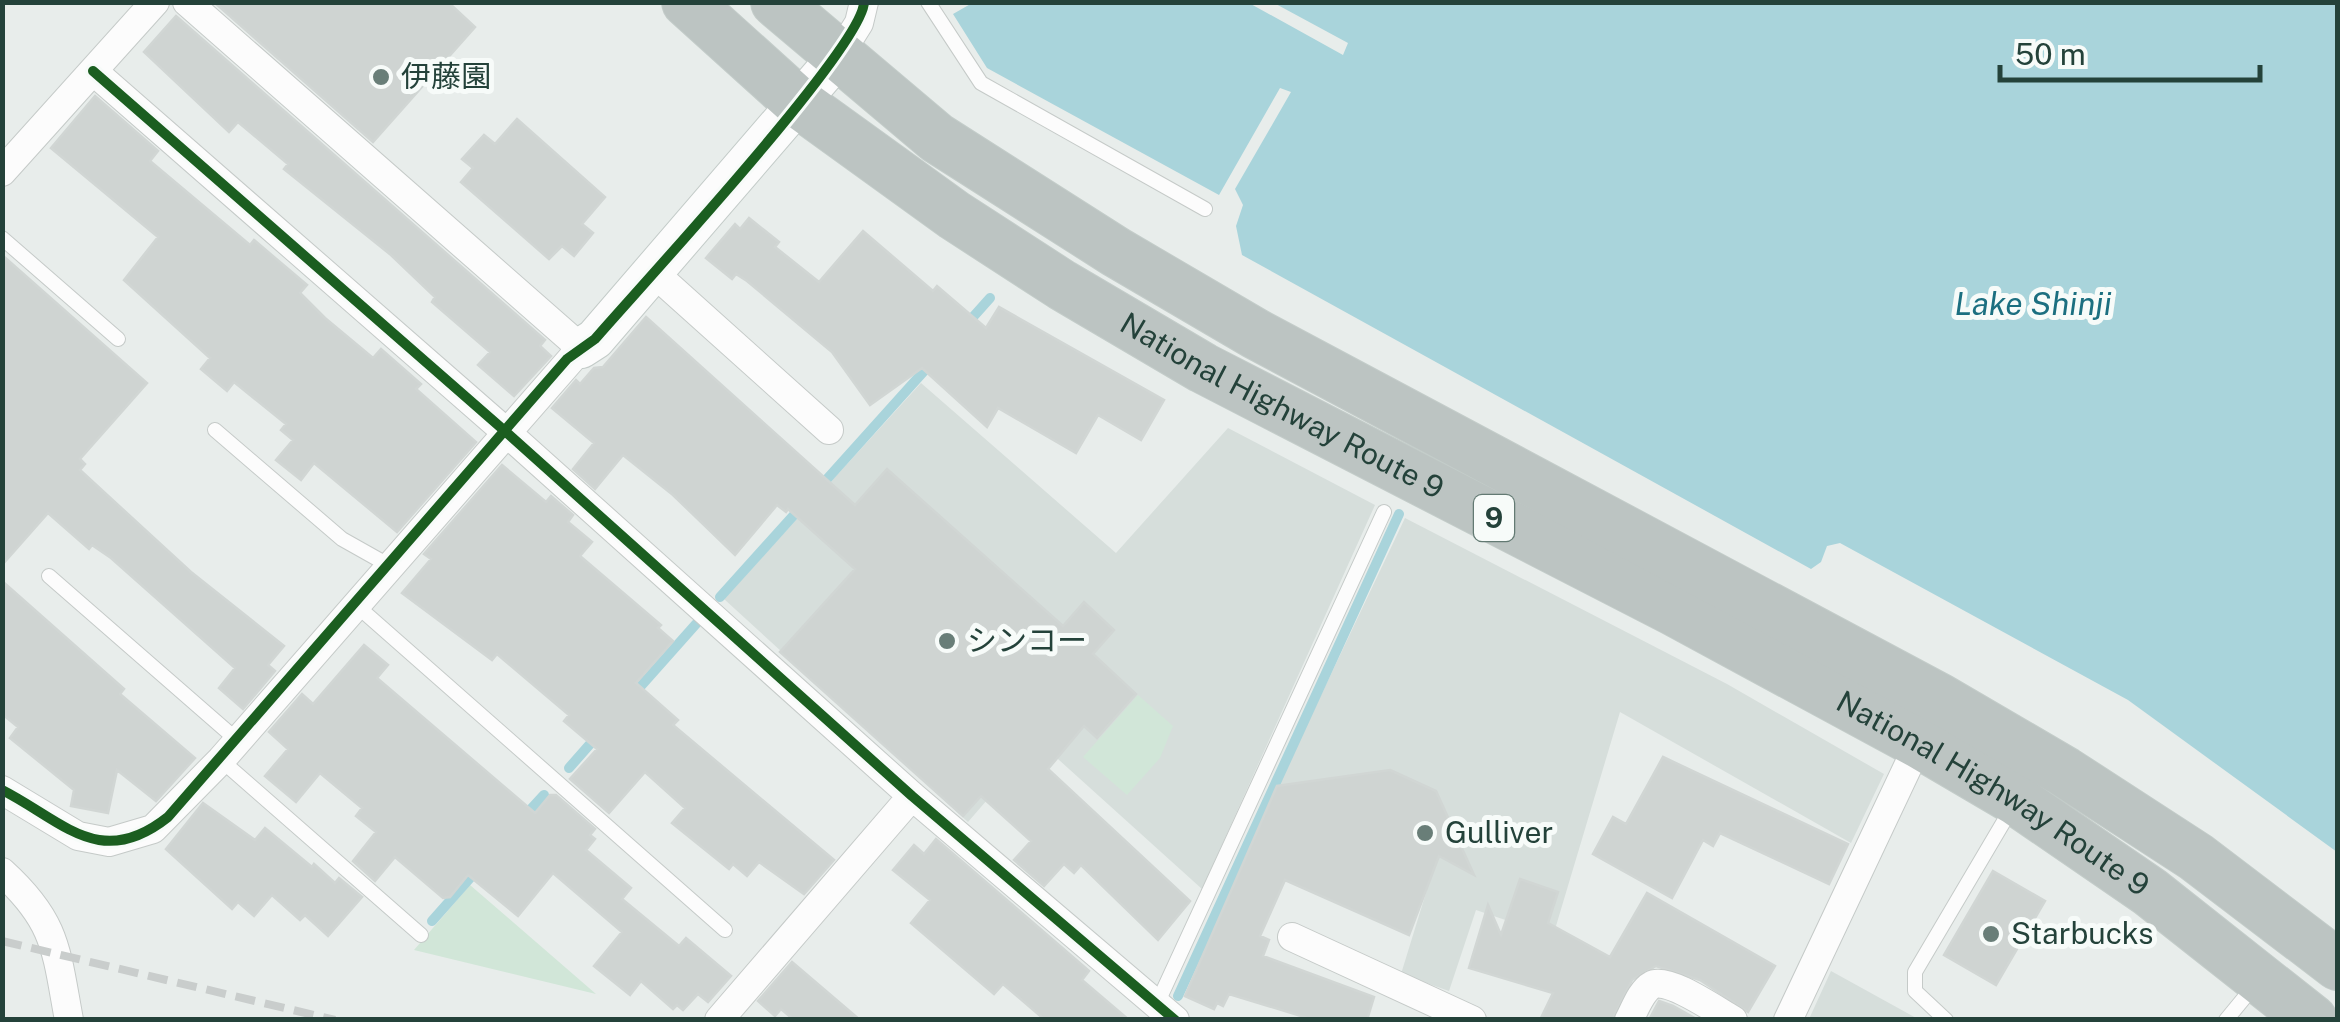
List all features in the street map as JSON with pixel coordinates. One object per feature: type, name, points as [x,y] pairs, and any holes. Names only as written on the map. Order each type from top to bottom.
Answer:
[{"type":"highway","name":"National Highway Route 9","points":[[687,2],[799,103],[954,215],[1203,368],[1919,742],[2016,800],[2150,892],[2312,1020]]},
{"type":"highway","name":"National Highway Route 9","points":[[776,2],[837,58],[937,138],[1179,288],[1621,532],[1940,700],[2065,772],[2196,856],[2338,965]]},
{"type":"street","points":[[2,172],[154,2]]},
{"type":"street","points":[[187,2],[581,348]]},
{"type":"street","points":[[2,790],[69,832],[109,842],[153,829],[229,750],[581,348],[595,339],[799,103],[837,58],[859,23],[864,2]]},
{"type":"street","points":[[92,70],[506,432],[912,796],[1166,1012]]},
{"type":"street","points":[[652,272],[829,430]]},
{"type":"street","points":[[1788,1020],[1919,742]]},
{"type":"street","points":[[719,1020],[912,796]]},
{"type":"street","points":[[2,872],[43,914],[53,938],[69,1020]]},
{"type":"street","points":[[1292,937],[1472,1020]]},
{"type":"street","points":[[1629,1020],[1644,992],[1652,984],[1665,982],[1733,1020]]},
{"type":"lane","points":[[928,2],[981,83],[1205,209]]},
{"type":"lane","points":[[2,238],[118,339]]},
{"type":"lane","points":[[215,430],[342,540],[390,566]]},
{"type":"lane","points":[[1166,1012],[1384,512]]},
{"type":"lane","points":[[49,576],[420,936]]},
{"type":"lane","points":[[356,605],[725,930]]},
{"type":"lane","points":[[1946,1020],[1916,991],[1915,972],[2016,800]]},
{"type":"lane","points":[[2226,1020],[2261,978]]},
{"type":"shaded area","points":[[921,383],[1116,553],[1228,428],[1375,505],[1202,889],[1038,741],[968,822],[724,599]]},
{"type":"shaded area","points":[[1405,518],[1727,684],[1884,774],[1851,843],[1620,712],[1553,936],[1476,910],[1449,991],[1401,974],[1429,883],[1269,805]]},
{"type":"shaded area","points":[[1831,971],[1918,1019],[1809,1019]]},
{"type":"green space","points":[[1138,695],[1173,726],[1160,758],[1127,795],[1083,757]]},
{"type":"green space","points":[[470,885],[596,994],[414,950]]},
{"type":"water","name":"Lake Shinji","points":[[974,2],[1249,3],[1343,55],[1348,43],[1274,3],[2337,3],[2337,852],[2128,700],[1840,543],[1827,546],[1821,562],[1811,569],[1242,255],[1236,226],[1243,205],[1235,189],[1291,92],[1280,88],[1219,195],[987,68],[953,14]]},
{"type":"building","name":"伊藤園","points":[[214,2],[448,2],[475,27],[373,142]]},
{"type":"building","points":[[176,16],[545,340],[540,346],[551,356],[514,396],[478,365],[490,352],[432,302],[435,297],[391,255],[284,169],[288,164],[238,122],[229,132],[144,52]]},
{"type":"building","points":[[95,96],[158,151],[150,161],[250,245],[254,240],[307,285],[300,293],[325,318],[373,358],[381,349],[421,384],[416,389],[476,442],[397,532],[314,463],[301,480],[276,460],[293,440],[281,430],[286,424],[234,382],[227,391],[201,369],[210,358],[124,280],[158,237],[51,148]]},
{"type":"building","points":[[517,119],[605,197],[582,224],[593,233],[574,256],[562,246],[549,259],[461,182],[473,168],[462,159],[484,135],[495,144]]},
{"type":"building","points":[[749,218],[779,242],[775,247],[819,282],[863,231],[933,291],[937,286],[986,328],[999,307],[1164,400],[1141,440],[1098,415],[1076,453],[998,408],[987,427],[922,368],[870,405],[832,352],[747,281],[736,274],[732,279],[706,258],[735,224],[740,229]]},
{"type":"building","points":[[2,255],[147,383],[80,459],[85,464],[80,470],[191,572],[284,646],[268,665],[275,671],[243,709],[219,688],[235,668],[111,558],[92,545],[89,549],[48,513],[2,565]]},
{"type":"building","points":[[646,317],[855,505],[887,469],[1063,626],[1084,602],[1114,630],[1093,654],[1136,694],[1097,738],[1084,726],[1048,769],[1190,901],[1158,940],[1081,865],[1074,873],[1064,864],[1044,886],[1014,860],[1031,841],[981,796],[963,816],[780,652],[855,569],[788,509],[786,512],[777,505],[735,555],[673,495],[623,455],[595,489],[573,469],[594,443],[552,408],[576,380],[580,384],[594,368],[603,367]]},
{"type":"building","points":[[502,465],[546,502],[551,496],[573,515],[568,522],[592,542],[580,556],[661,625],[658,628],[673,641],[636,683],[678,720],[673,725],[834,860],[804,894],[759,862],[747,876],[733,864],[729,869],[672,823],[685,808],[645,772],[609,813],[570,779],[597,749],[564,721],[569,715],[497,654],[492,660],[402,593],[431,559],[424,554]]},
{"type":"building","points":[[2,581],[124,689],[120,694],[195,758],[156,801],[117,770],[108,813],[71,806],[74,790],[10,738],[18,727],[2,714]]},
{"type":"building","points":[[364,645],[388,665],[377,678],[535,813],[550,795],[556,795],[595,829],[590,835],[595,839],[586,850],[631,888],[622,899],[679,946],[686,938],[731,976],[708,1002],[698,994],[683,1010],[677,1005],[673,1009],[641,981],[630,995],[594,966],[622,932],[553,873],[518,916],[468,875],[450,897],[443,898],[395,857],[375,881],[353,861],[376,832],[356,816],[362,808],[320,773],[296,802],[265,776],[288,749],[269,732],[302,694],[313,704]]},
{"type":"building","points":[[1663,757],[1848,844],[1829,884],[1720,833],[1713,846],[1703,840],[1672,898],[1593,854],[1613,817],[1626,824]]},
{"type":"building","points":[[1390,770],[1436,791],[1474,875],[1439,856],[1409,935],[1285,880],[1260,936],[1269,940],[1263,956],[1374,997],[1367,1020],[1314,1020],[1229,994],[1223,1006],[1217,1003],[1214,1009],[1185,996],[1277,786]]},
{"type":"building","points":[[203,803],[255,840],[265,828],[312,867],[314,864],[335,883],[339,878],[362,897],[328,936],[305,915],[300,920],[272,895],[254,916],[238,902],[232,909],[166,849]]},
{"type":"building","points":[[936,839],[1089,971],[1082,980],[1129,1020],[1045,1020],[1003,984],[994,994],[911,923],[930,900],[893,870],[914,845],[924,854]]},
{"type":"building","name":"Starbucks","points":[[1993,871],[2045,901],[1996,985],[1944,955]]},
{"type":"building","points":[[1520,879],[1558,892],[1548,923],[1610,957],[1647,893],[1775,966],[1748,1012],[1700,980],[1656,966],[1632,980],[1612,1020],[1540,1020],[1553,993],[1469,968],[1488,905],[1501,935]]},
{"type":"building","points":[[792,962],[860,1020],[794,1020],[781,1009],[775,1016],[758,1001]]},
{"type":"building","points":[[1659,1001],[1673,1006],[1698,1020],[1649,1020]]},
{"type":"waterway","points":[[965,326],[990,298]]},
{"type":"waterway","points":[[818,489],[934,360]]},
{"type":"waterway","points":[[720,597],[803,505]]},
{"type":"waterway","points":[[1178,996],[1399,514]]},
{"type":"waterway","points":[[632,696],[696,624]]},
{"type":"waterway","points":[[569,768],[598,735]]},
{"type":"waterway","points":[[522,819],[544,795]]},
{"type":"waterway","points":[[432,921],[478,869]]},
{"type":"railway","points":[[2,941],[335,1020]]},
{"type":"cycle path","points":[[2,790],[63,826],[102,840],[122,840],[144,833],[168,817],[567,359],[595,339],[745,169],[828,66],[854,27],[864,2]]},
{"type":"cycle path","points":[[93,71],[506,432],[912,796],[1175,1020]]},
{"type":"place","name":"伊藤園","points":[[381,77]]},
{"type":"place","name":"シンコー","points":[[947,641]]},
{"type":"place","name":"Gulliver","points":[[1425,833]]},
{"type":"place","name":"Starbucks","points":[[1991,934]]}]
